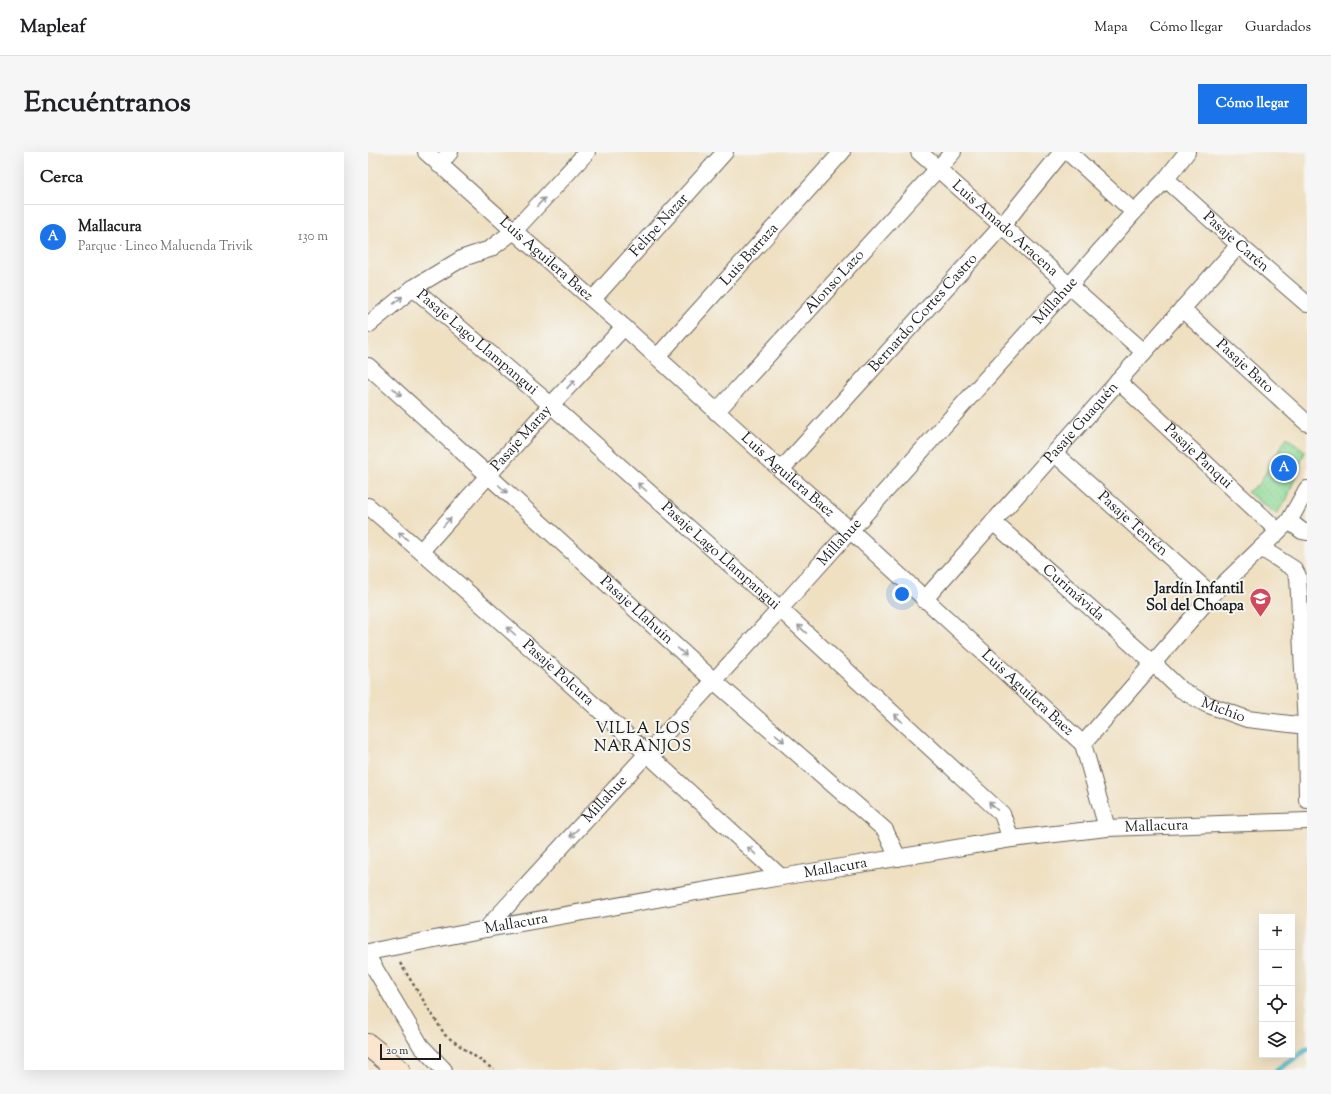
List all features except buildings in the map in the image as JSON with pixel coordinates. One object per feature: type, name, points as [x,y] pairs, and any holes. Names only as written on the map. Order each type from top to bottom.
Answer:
[{"type":"main road","points":[[368,1045],[399,1070]]},
{"type":"street","name":"Luis Aguilera Baez","points":[[426,152],[850,530],[924,600],[1083,744],[1107,828]]},
{"type":"street","points":[[439,164],[450,152]]},
{"type":"street","points":[[368,325],[413,288],[463,258],[490,249],[514,231],[587,152]]},
{"type":"street","name":"Felipe Nazar","points":[[592,299],[725,152]]},
{"type":"street","name":"Luis Barraza","points":[[657,357],[842,152]]},
{"type":"street","name":"Luis Amado Aracena","points":[[919,152],[1144,352]]},
{"type":"street","name":"Alonso Lazo","points":[[716,412],[953,152]]},
{"type":"street","name":"Bernardo Cortes Castro","points":[[781,470],[1002,226],[1062,152]]},
{"type":"street","points":[[1068,152],[1134,212]]},
{"type":"street","name":"Millahue","points":[[486,928],[780,609],[1070,286],[1134,212],[1166,179],[1187,152]]},
{"type":"street","name":"Pasaje Carén","points":[[1166,179],[1307,304]]},
{"type":"street","name":"Pasaje Guaquén","points":[[924,600],[1239,245]]},
{"type":"street","name":"Pasaje Lago Llampangui","points":[[413,288],[551,405],[780,609],[1002,814],[1011,839]]},
{"type":"street","name":"Pasaje Bato","points":[[1182,309],[1307,423]]},
{"type":"street","name":"Pasaje Maray","points":[[421,551],[551,405],[624,327]]},
{"type":"street","name":"Pasaje Llahuin","points":[[368,366],[713,680],[885,830],[898,858]]},
{"type":"street","name":"Pasaje Panqui","points":[[1118,381],[1283,526],[1307,532]]},
{"type":"street","name":"Pasaje Tentén","points":[[1054,453],[1212,595]]},
{"type":"street","points":[[1083,744],[1212,595],[1283,526],[1307,489]]},
{"type":"street","name":"Pasaje Polcura","points":[[368,506],[421,551],[647,753],[781,877]]},
{"type":"street","name":"Curimávida","points":[[993,522],[1153,662]]},
{"type":"street","points":[[1261,548],[1294,569],[1298,576],[1304,628],[1307,800]]},
{"type":"street","name":"Michio","points":[[1153,662],[1180,689],[1206,704],[1247,719],[1306,726]]},
{"type":"street","name":"Mallacura","points":[[368,952],[486,928],[1011,839],[1107,828],[1307,821]]},
{"type":"street","points":[[368,957],[421,1046],[444,1070]]},
{"type":"path","points":[[401,958],[398,961],[445,1035],[494,1070]]},
{"type":"green space","points":[[1287,437],[1305,451],[1287,499],[1276,514],[1247,492],[1259,484]]},
{"type":"waterway","points":[[1277,1070],[1307,1049]]},
{"type":"place","name":"Mallacura","points":[[1284,468]]},
{"type":"place","name":"Jardín Infantil Sol del Choapa","points":[[1260,618]]},
{"type":"district","name":"VILLA LOS NARANJOS","points":[[643,738]]}]
